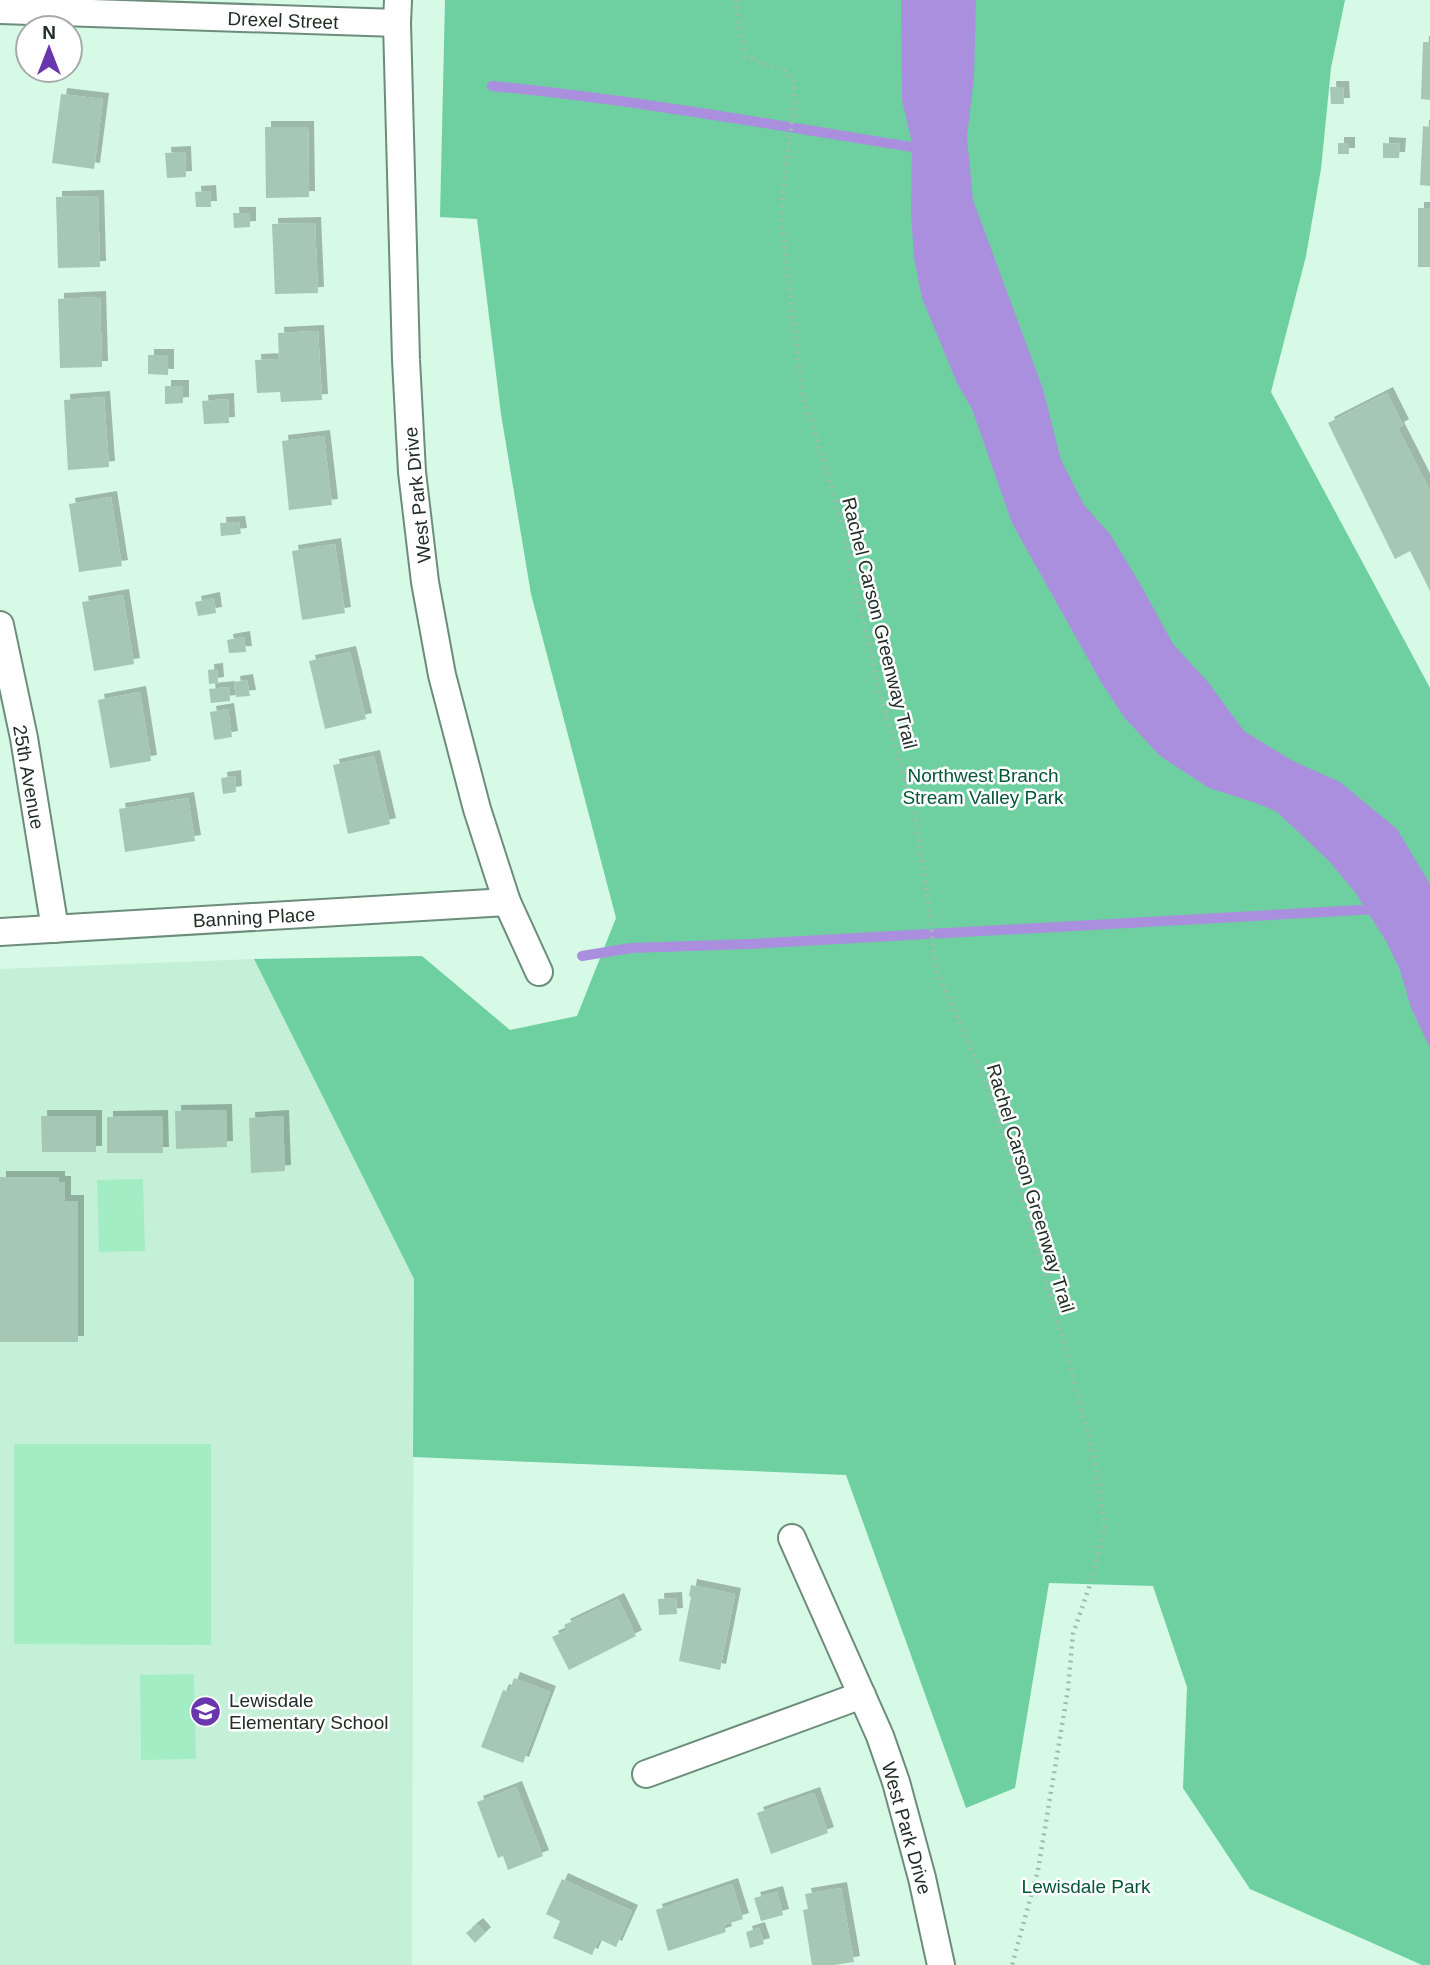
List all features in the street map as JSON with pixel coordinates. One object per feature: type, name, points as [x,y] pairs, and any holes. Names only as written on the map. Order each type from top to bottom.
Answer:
[{"type":"street","name":"Drexel Street","points":[[0,10],[398,12]]},
{"type":"street","name":"West Park Drive","points":[[398,12],[406,360],[412,472],[425,582],[442,675],[477,809],[508,902],[539,972]]},
{"type":"street","name":"25th Avenue","points":[[0,625],[24,738],[55,929]]},
{"type":"street","name":"Banning Place","points":[[0,932],[508,902]]},
{"type":"street","name":"West Park Drive","points":[[792,1538],[880,1736],[897,1782],[941,1965]]},
{"type":"street","points":[[646,1774],[862,1695]]},
{"type":"path","name":"Rachel Carson Greenway Trail","points":[[736,0],[745,56],[785,71],[794,81],[795,104],[781,216],[802,392],[838,508],[880,694],[915,814],[930,912],[935,967],[986,1082],[1027,1214],[1095,1462],[1105,1527],[1092,1579],[1073,1634],[1068,1689],[1038,1870],[1012,1965]]},
{"type":"shaded area","points":[[901,0],[976,0],[974,77],[967,137],[973,200],[1043,389],[1061,460],[1084,505],[1110,534],[1173,644],[1208,682],[1244,731],[1293,761],[1340,782],[1397,829],[1430,884],[1430,1048],[1411,1008],[1400,970],[1386,941],[1355,892],[1328,860],[1276,811],[1209,788],[1160,756],[1124,717],[1101,682],[1012,523],[972,409],[957,383],[922,298],[914,258],[911,213],[912,143],[902,100]]},
{"type":"shaded area","name":"Lewisdale Elementary School","points":[[254,959],[414,1279],[412,1965],[0,1965],[0,969]]},
{"type":"green space","name":"Northwest Branch Stream Valley Park","points":[[445,0],[1345,0],[1331,68],[1321,169],[1306,256],[1271,392],[1430,688],[1430,1965],[1422,1965],[1250,1889],[1183,1788],[1187,1687],[1153,1586],[1049,1583],[1015,1788],[966,1808],[846,1475],[413,1457],[414,1279],[254,959],[422,956],[510,1030],[577,1016],[616,918],[531,594],[501,414],[477,219],[440,217]]},
{"type":"green space","points":[[143,1179],[145,1251],[99,1252],[97,1180]]},
{"type":"green space","points":[[14,1444],[211,1444],[211,1645],[14,1644]]},
{"type":"green space","points":[[194,1674],[196,1759],[141,1760],[140,1675]]},
{"type":"building","points":[[1423,42],[1430,42],[1430,100],[1421,99]]},
{"type":"building","points":[[1330,87],[1343,87],[1344,104],[1331,104]]},
{"type":"building","points":[[61,94],[103,99],[94,169],[52,163]]},
{"type":"building","points":[[1423,126],[1430,127],[1430,186],[1420,185]]},
{"type":"building","points":[[265,127],[308,127],[309,197],[266,198]]},
{"type":"building","points":[[1338,143],[1349,143],[1349,154],[1338,154]]},
{"type":"building","points":[[1383,143],[1400,144],[1399,158],[1383,158]]},
{"type":"building","points":[[185,152],[186,177],[167,178],[165,153]]},
{"type":"building","points":[[210,191],[211,207],[196,207],[195,192]]},
{"type":"building","points":[[98,196],[100,267],[58,268],[56,197]]},
{"type":"building","points":[[1418,208],[1430,208],[1430,267],[1418,267]]},
{"type":"building","points":[[233,213],[250,213],[250,227],[234,228]]},
{"type":"building","points":[[315,223],[318,293],[275,294],[272,224]]},
{"type":"building","points":[[100,297],[102,367],[60,368],[58,299]]},
{"type":"building","points":[[318,331],[322,400],[281,402],[280,392],[257,393],[255,360],[279,359],[278,333]]},
{"type":"building","points":[[148,355],[168,355],[168,375],[148,374]]},
{"type":"building","points":[[165,386],[183,386],[183,403],[165,404]]},
{"type":"building","points":[[1387,393],[1403,425],[1398,428],[1430,491],[1430,591],[1410,551],[1395,559],[1328,423]]},
{"type":"building","points":[[104,397],[109,467],[68,470],[64,400]]},
{"type":"building","points":[[228,399],[229,423],[204,424],[202,401]]},
{"type":"building","points":[[324,436],[332,505],[289,510],[282,441]]},
{"type":"building","points":[[111,497],[122,566],[79,572],[69,504]]},
{"type":"building","points":[[239,522],[241,534],[221,536],[220,523]]},
{"type":"building","points":[[335,544],[345,613],[302,620],[292,551]]},
{"type":"building","points":[[123,595],[134,664],[94,671],[82,602]]},
{"type":"building","points":[[214,598],[216,613],[198,616],[195,602]]},
{"type":"building","points":[[244,637],[246,652],[229,653],[227,640]]},
{"type":"building","points":[[350,652],[366,719],[325,729],[309,661]]},
{"type":"building","points":[[217,669],[218,683],[209,684],[208,670]]},
{"type":"building","points":[[247,680],[250,696],[236,697],[234,682]]},
{"type":"building","points":[[229,687],[230,701],[211,703],[209,689]]},
{"type":"building","points":[[140,692],[151,761],[110,768],[98,700]]},
{"type":"building","points":[[228,709],[232,737],[214,740],[210,712]]},
{"type":"building","points":[[374,756],[390,824],[348,834],[333,765]]},
{"type":"building","points":[[235,776],[236,792],[223,794],[221,778]]},
{"type":"building","points":[[188,798],[195,841],[125,852],[119,809]]},
{"type":"building","points":[[226,1110],[227,1147],[176,1149],[175,1111]]},
{"type":"building","points":[[41,1116],[96,1116],[96,1152],[42,1152]]},
{"type":"building","points":[[162,1116],[163,1153],[107,1153],[107,1117]]},
{"type":"building","points":[[283,1116],[285,1171],[251,1173],[249,1118]]},
{"type":"building","points":[[0,1177],[59,1177],[59,1182],[65,1182],[65,1201],[78,1201],[78,1342],[0,1342]]},
{"type":"building","points":[[691,1585],[735,1594],[720,1670],[679,1661]]},
{"type":"building","points":[[676,1598],[677,1614],[659,1615],[658,1599]]},
{"type":"building","points":[[618,1599],[636,1636],[569,1670],[552,1637],[567,1630],[564,1625]]},
{"type":"building","points":[[514,1678],[550,1692],[523,1763],[481,1747],[503,1690],[509,1692]]},
{"type":"building","points":[[516,1787],[543,1856],[508,1870],[503,1856],[498,1858],[477,1802]]},
{"type":"building","points":[[814,1793],[828,1833],[771,1854],[757,1813]]},
{"type":"building","points":[[562,1879],[632,1911],[616,1947],[599,1939],[592,1955],[553,1938],[560,1921],[546,1914]]},
{"type":"building","points":[[732,1884],[743,1919],[724,1925],[726,1932],[668,1951],[656,1910]]},
{"type":"building","points":[[841,1888],[854,1962],[812,1965],[803,1910],[808,1909],[805,1894]]},
{"type":"building","points":[[777,1892],[783,1915],[761,1921],[754,1898]]},
{"type":"building","points":[[477,1924],[485,1933],[475,1943],[466,1933]]},
{"type":"building","points":[[759,1928],[764,1944],[750,1948],[746,1932]]},
{"type":"waterway","points":[[492,86],[654,106],[924,149]]},
{"type":"waterway","points":[[582,956],[631,948],[749,944],[1378,909]]},
{"type":"place","name":"Lewisdale Elementary School","points":[[206,1711]]},
{"type":"park label","name":"Lewisdale Park","points":[[1086,1886]]}]
